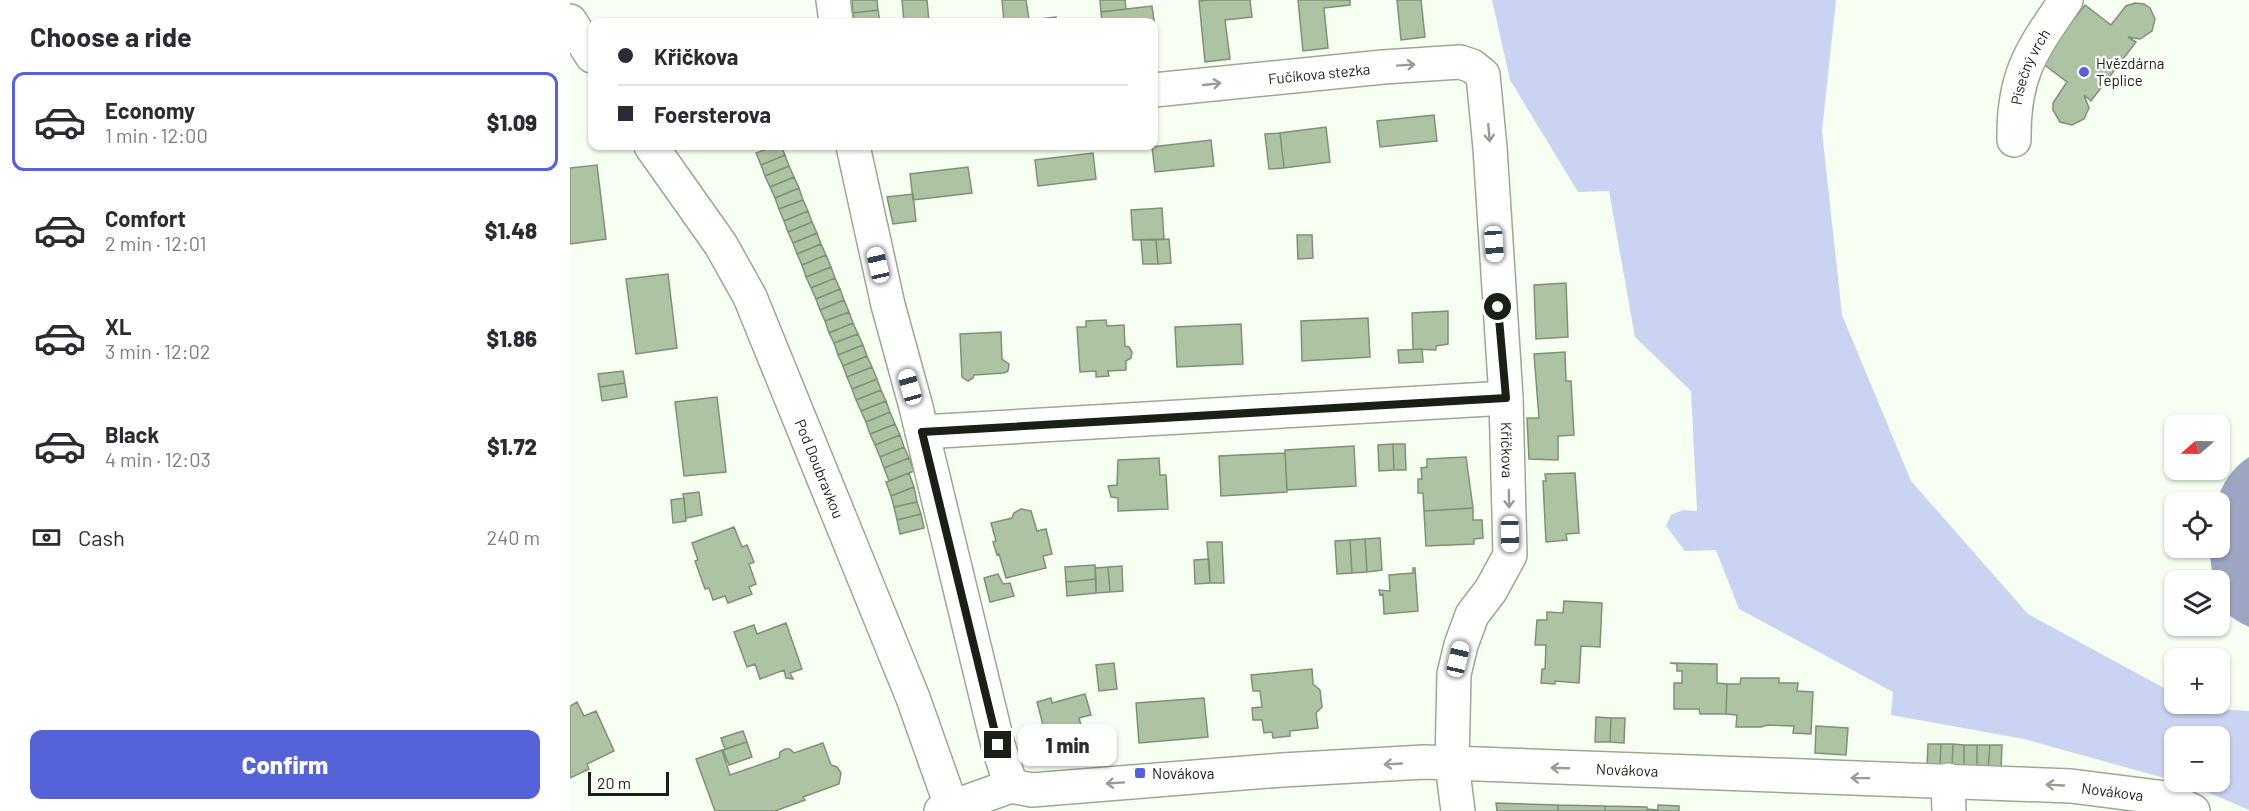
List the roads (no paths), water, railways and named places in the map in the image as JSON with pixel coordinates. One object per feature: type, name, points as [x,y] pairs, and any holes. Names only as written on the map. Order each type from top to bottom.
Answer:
[{"type":"street","points":[[833,0],[835,18]]},
{"type":"street","name":"Písečný vrch","points":[[2014,140],[2018,86],[2024,66],[2039,39],[2066,0]]},
{"type":"street","points":[[571,23],[588,50]]},
{"type":"street","name":"Fučíkova stezka","points":[[1158,90],[1383,67],[1460,62],[1472,66],[1483,75]]},
{"type":"street","name":"Křičkova","points":[[1458,811],[1452,764],[1455,674],[1461,645],[1472,615],[1491,590],[1510,555],[1506,398],[1483,75]]},
{"type":"street","name":"Pod Doubravkou","points":[[654,150],[721,245],[750,297],[913,698],[949,810]]},
{"type":"street","points":[[854,150],[888,305],[922,432],[998,745],[1011,786]]},
{"type":"street","points":[[922,432],[1506,398]]},
{"type":"street","name":"Novákova","points":[[949,810],[1011,786],[1032,790],[1282,770],[1424,762],[1852,778],[1948,795],[2071,786],[2166,798],[2193,811]]},
{"type":"place","name":"Hvězdárna Teplice","points":[[2084,72]]},
{"type":"place","name":"Novákova","points":[[1140,773]]}]
